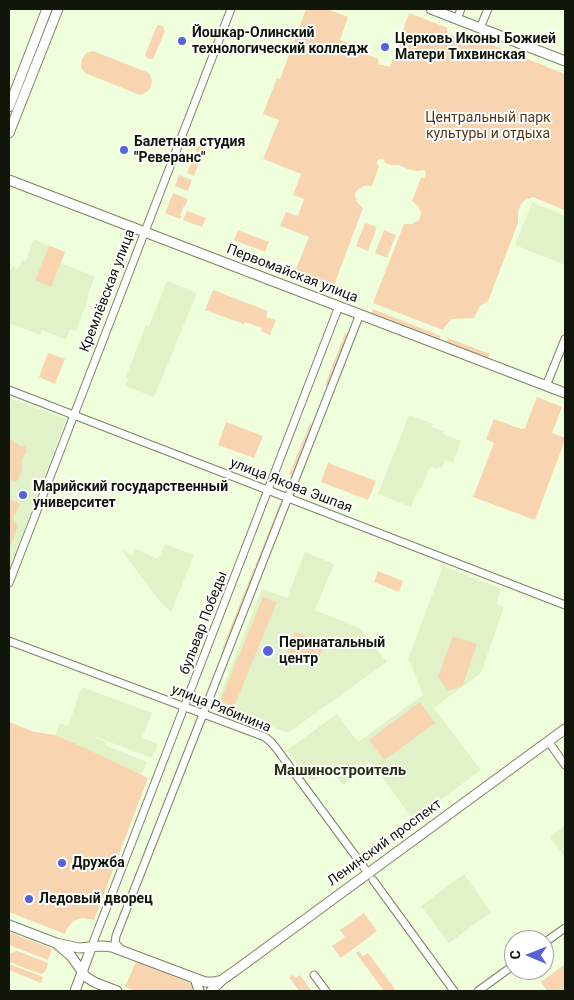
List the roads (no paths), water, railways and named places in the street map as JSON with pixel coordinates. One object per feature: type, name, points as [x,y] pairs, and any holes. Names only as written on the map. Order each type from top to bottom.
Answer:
[{"type":"main road","points":[[9,107],[47,9]]},
{"type":"main road","points":[[9,133],[58,9]]},
{"type":"main road","points":[[431,9],[565,60]]},
{"type":"main road","name":"Первомайская улица","points":[[9,180],[565,393]]},
{"type":"main road","name":"Ленинский проспект","points":[[211,991],[222,980],[370,877],[565,728]]},
{"type":"main road","points":[[9,926],[56,943],[79,948],[107,946],[121,949],[195,978],[210,982],[222,980]]},
{"type":"main road","points":[[56,943],[67,952],[86,977],[100,987]]},
{"type":"main road","points":[[75,990],[91,948]]},
{"type":"main road","points":[[195,978],[199,991]]},
{"type":"main road","points":[[75,990],[85,983],[117,991]]},
{"type":"street","name":"Кремлёвская улица","points":[[9,583],[231,9]]},
{"type":"street","points":[[457,19],[461,9]]},
{"type":"street","points":[[480,28],[488,9]]},
{"type":"street","name":"бульвар Победы","points":[[91,948],[339,306]]},
{"type":"street","points":[[121,949],[115,943],[116,936],[360,314]]},
{"type":"street","points":[[546,386],[565,339]]},
{"type":"street","name":"улица Якова Эшпая","points":[[9,390],[565,605]]},
{"type":"street","name":"улица Рябинина","points":[[9,641],[264,737],[271,742],[454,991]]},
{"type":"street","points":[[548,741],[565,765]]},
{"type":"street","points":[[554,936],[565,928]]},
{"type":"street","points":[[478,991],[504,972]]},
{"type":"street","points":[[314,974],[326,991]]},
{"type":"place","name":"Йошкар-Олинский технологический колледж","points":[[182,41]]},
{"type":"place","name":"Церковь Иконы Божией Матери Тихвинская","points":[[385,47]]},
{"type":"place","name":"Балетная студия \"Реверанс\"","points":[[124,150]]},
{"type":"place","name":"Марийский государственный университет","points":[[23,495]]},
{"type":"place","name":"Перинатальный центр","points":[[268,651]]},
{"type":"place","name":"Дружба","points":[[62,863]]},
{"type":"place","name":"Ледовый дворец","points":[[29,899]]},
{"type":"district","name":"Машиностроитель","points":[[340,771]]},
{"type":"park label","name":"Центральный парк культуры и отдыха","points":[[488,126]]}]
